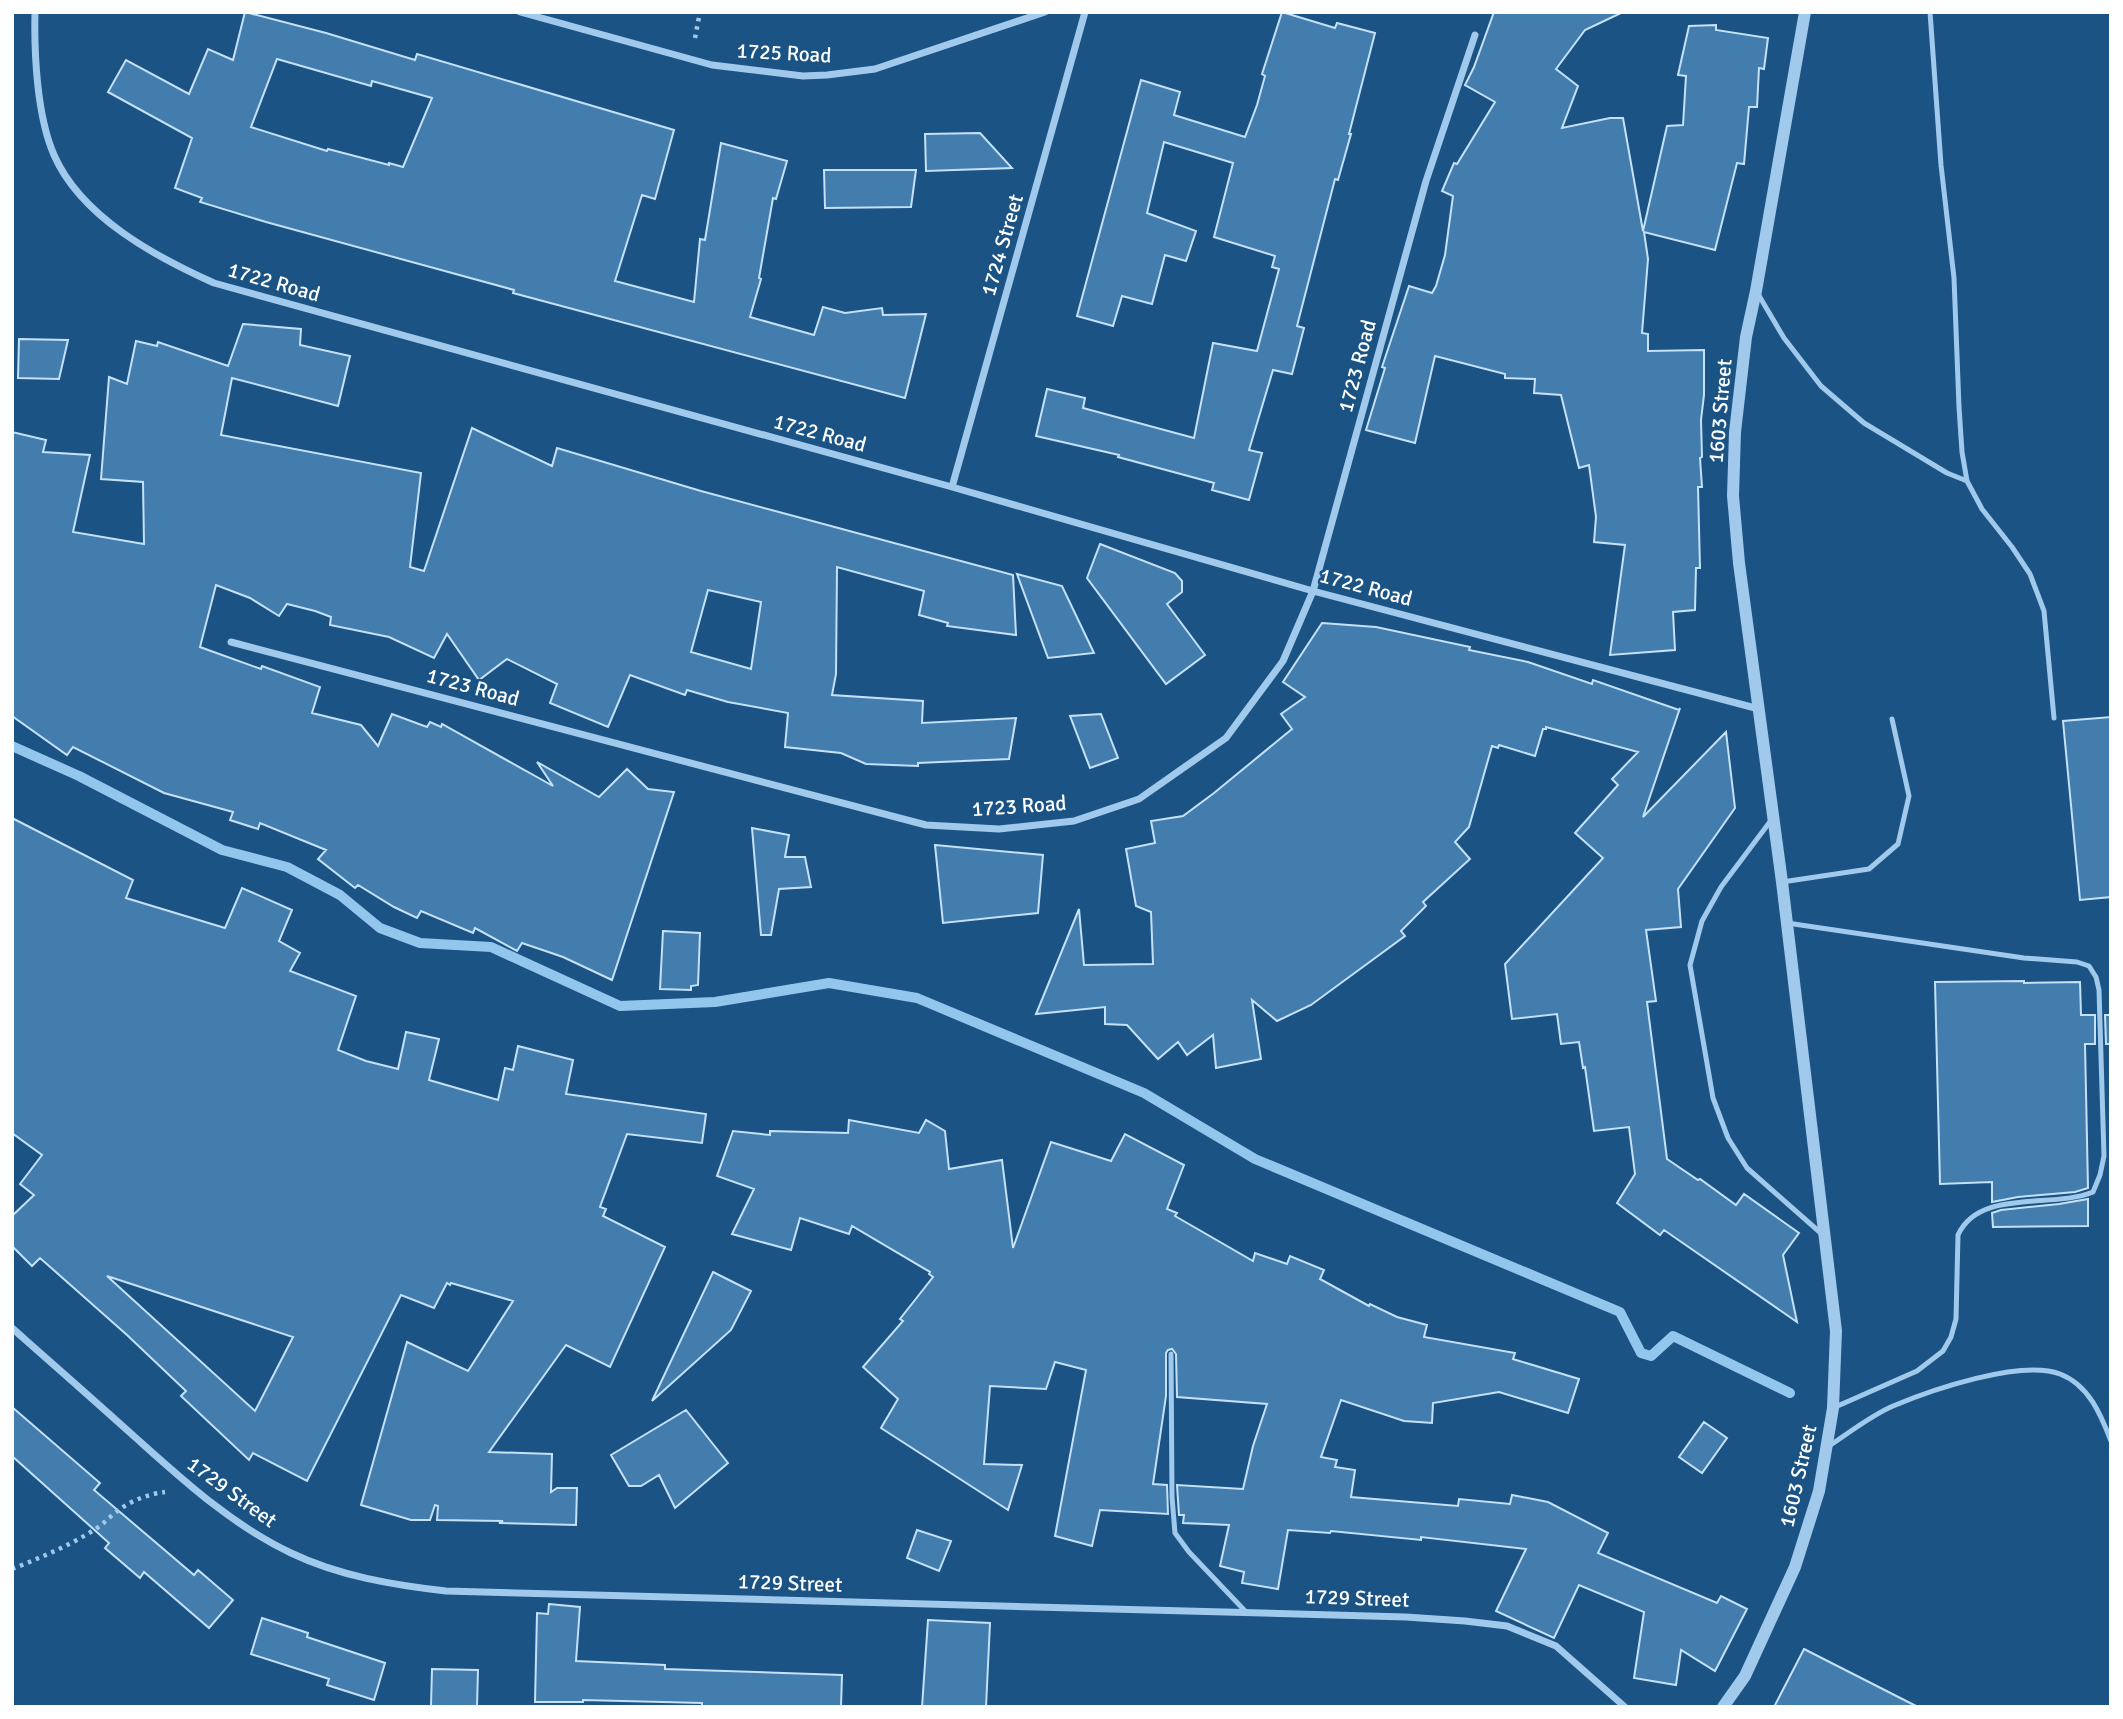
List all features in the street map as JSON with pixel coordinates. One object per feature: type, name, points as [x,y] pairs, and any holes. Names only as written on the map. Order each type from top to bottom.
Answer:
[{"type":"street","name":"1722 Road","points":[[35,12],[34,42],[43,118],[54,155],[69,180],[106,221],[170,264],[214,283],[952,487],[1313,591],[1759,709]]},
{"type":"street","name":"1725 Road","points":[[520,12],[712,65],[803,76],[875,69],[1045,12]]},
{"type":"street","name":"1724 Street","points":[[952,487],[1085,12]]},
{"type":"street","name":"1603 Street","points":[[1723,1707],[1745,1676],[1795,1567],[1819,1491],[1833,1408],[1836,1331],[1782,882],[1739,563],[1733,496],[1735,432],[1746,337],[1805,12]]},
{"type":"street","name":"1723 Road","points":[[231,642],[926,825],[999,829],[1074,821],[1139,799],[1226,738],[1283,661],[1313,591],[1426,181],[1475,35]]},
{"type":"street","name":"1729 Street","points":[[12,1328],[194,1490],[239,1524],[291,1553],[346,1574],[396,1585],[460,1591],[1406,1617],[1465,1621],[1507,1626],[1556,1646],[1625,1707]]},
{"type":"lane","points":[[1930,12],[1941,165],[1954,278],[1959,419],[1967,481],[1982,509],[2030,575],[2044,611],[2054,718]]},
{"type":"lane","points":[[1756,291],[1784,338],[1821,386],[1864,423],[1947,473],[1967,481]]},
{"type":"lane","points":[[1782,882],[1869,869],[1898,844],[1909,796],[1892,719]]},
{"type":"lane","points":[[1773,816],[1721,887],[1702,921],[1690,965],[1713,1098],[1728,1138],[1747,1168],[1825,1236]]},
{"type":"lane","points":[[1787,923],[2024,958],[2077,962],[2090,966],[2099,990],[2104,1156],[2093,1192],[2079,1198],[1992,1206],[1963,1224],[1958,1235],[1956,1319],[1951,1337],[1943,1351],[1917,1371],[1833,1408]]},
{"type":"lane","points":[[1171,1354],[1172,1497],[1175,1533],[1189,1552],[1247,1613]]},
{"type":"lane","points":[[1826,1448],[1891,1407],[1957,1384],[1995,1374],[2034,1369],[2061,1374],[2084,1390],[2101,1415],[2111,1441]]},
{"type":"path","points":[[12,1569],[59,1550],[99,1527],[119,1510],[153,1493],[194,1490]]},
{"type":"building","points":[[245,12],[415,60],[417,54],[674,130],[655,199],[642,195],[615,281],[694,302],[700,239],[705,240],[721,143],[787,161],[776,199],[773,198],[759,278],[761,279],[750,317],[814,335],[823,307],[845,313],[882,308],[883,315],[926,314],[905,398],[513,293],[514,290],[200,202],[202,198],[175,188],[192,138],[108,92],[126,60],[189,94],[208,49],[233,60]],"holes":[[[277,59],[371,86],[372,81],[432,98],[403,167],[328,149],[327,151],[251,127]]]},
{"type":"building","points":[[1282,12],[1335,28],[1337,23],[1375,33],[1351,134],[1338,180],[1335,179],[1297,326],[1304,328],[1292,374],[1273,370],[1249,450],[1262,453],[1249,500],[1212,490],[1214,483],[1118,457],[1119,455],[1036,436],[1047,389],[1085,398],[1083,408],[1194,438],[1213,343],[1257,351],[1279,269],[1272,267],[1275,256],[1214,237],[1233,163],[1164,142],[1147,213],[1196,231],[1186,261],[1165,255],[1152,304],[1122,296],[1113,326],[1077,316],[1141,80],[1180,92],[1174,115],[1245,137],[1257,105],[1265,76],[1262,74]]},
{"type":"building","points":[[1494,12],[1623,12],[1585,30],[1556,69],[1578,86],[1562,128],[1610,118],[1623,118],[1643,231],[1667,126],[1683,125],[1686,76],[1678,75],[1689,26],[1716,25],[1716,30],[1768,38],[1764,69],[1759,68],[1757,107],[1749,107],[1744,164],[1737,163],[1715,250],[1644,232],[1648,259],[1642,333],[1648,334],[1648,351],[1704,350],[1700,458],[1702,487],[1698,487],[1700,568],[1696,568],[1695,610],[1673,612],[1675,650],[1610,655],[1625,545],[1594,542],[1596,517],[1589,465],[1579,468],[1561,395],[1534,393],[1535,379],[1505,378],[1505,374],[1435,356],[1415,443],[1366,430],[1385,368],[1382,367],[1409,286],[1432,293],[1436,286],[1445,255],[1453,196],[1442,191],[1454,163],[1457,164],[1495,102],[1465,85]]},
{"type":"building","points":[[980,133],[1012,168],[926,171],[925,134]]},
{"type":"building","points":[[824,170],[916,170],[911,207],[825,208]]},
{"type":"building","points":[[243,324],[301,329],[300,345],[350,356],[338,406],[232,378],[221,435],[421,473],[410,567],[424,571],[472,428],[552,466],[557,448],[701,491],[1013,575],[1016,635],[947,626],[948,623],[919,615],[924,591],[837,567],[836,674],[832,695],[923,701],[922,723],[1016,718],[1009,759],[918,763],[918,766],[866,764],[841,753],[785,747],[788,713],[728,702],[687,690],[685,695],[630,675],[608,727],[550,703],[557,684],[507,659],[479,680],[447,634],[434,658],[389,637],[330,625],[331,617],[315,611],[287,604],[279,616],[250,598],[216,585],[200,647],[320,687],[312,713],[361,725],[378,746],[392,714],[427,727],[430,722],[441,727],[442,724],[553,786],[537,762],[599,797],[627,769],[648,789],[674,792],[612,980],[563,957],[522,943],[517,951],[475,928],[473,933],[421,911],[417,918],[358,885],[355,888],[318,859],[326,850],[260,823],[258,829],[230,820],[233,812],[164,793],[73,747],[67,755],[12,716],[12,432],[46,440],[43,452],[90,455],[73,532],[144,544],[143,482],[101,479],[109,377],[127,384],[136,341],[157,346],[158,342],[228,366]],"holes":[[[708,590],[761,602],[751,669],[691,652]]]},
{"type":"building","points":[[19,339],[68,340],[59,379],[18,378]]},
{"type":"building","points":[[1100,544],[1175,573],[1182,581],[1182,592],[1167,604],[1205,655],[1166,684],[1087,578]]},
{"type":"building","points":[[1017,574],[1062,586],[1094,653],[1048,658]]},
{"type":"building","points":[[1322,623],[1376,627],[1470,647],[1469,650],[1528,662],[1592,684],[1593,680],[1679,710],[1680,708],[1643,817],[1726,732],[1735,808],[1678,889],[1681,927],[1646,930],[1656,1001],[1647,1002],[1667,1159],[1736,1205],[1744,1194],[1799,1233],[1783,1255],[1797,1322],[1664,1230],[1660,1235],[1617,1203],[1635,1174],[1629,1127],[1594,1131],[1579,1042],[1561,1044],[1557,1014],[1512,1019],[1505,964],[1603,858],[1575,833],[1618,785],[1612,779],[1638,752],[1546,727],[1535,756],[1499,745],[1498,748],[1492,746],[1469,827],[1455,842],[1470,859],[1423,902],[1426,906],[1401,931],[1405,936],[1311,1005],[1277,1021],[1252,1000],[1261,1059],[1216,1068],[1213,1035],[1187,1055],[1178,1042],[1158,1059],[1127,1025],[1105,1024],[1105,1007],[1036,1014],[1079,909],[1084,965],[1153,964],[1151,912],[1136,906],[1126,849],[1155,843],[1151,821],[1183,816],[1292,729],[1281,714],[1305,697],[1283,682]]},
{"type":"building","points":[[1101,714],[1118,758],[1090,768],[1070,716]]},
{"type":"building","points":[[2111,717],[2111,897],[2080,900],[2063,721]]},
{"type":"building","points":[[12,818],[133,880],[126,898],[225,928],[242,888],[292,910],[279,941],[300,953],[290,971],[356,996],[338,1050],[398,1069],[406,1032],[439,1039],[429,1080],[498,1100],[505,1068],[513,1070],[518,1046],[573,1060],[566,1094],[706,1114],[702,1143],[627,1134],[600,1207],[606,1209],[603,1216],[665,1247],[610,1367],[566,1345],[489,1452],[552,1454],[551,1492],[557,1488],[577,1488],[576,1525],[437,1520],[438,1506],[435,1505],[430,1520],[411,1520],[361,1505],[407,1342],[468,1371],[513,1301],[451,1283],[447,1283],[434,1308],[401,1295],[307,1481],[253,1453],[249,1460],[181,1396],[186,1391],[127,1335],[40,1258],[32,1266],[12,1246],[12,1216],[34,1195],[20,1184],[42,1155],[12,1133]],"holes":[[[107,1276],[293,1337],[255,1411]]]},
{"type":"building","points":[[752,828],[789,835],[785,857],[805,857],[811,887],[779,889],[771,935],[761,935]]},
{"type":"building","points":[[935,845],[1043,855],[1038,913],[943,923]]},
{"type":"building","points":[[663,931],[700,933],[698,985],[691,986],[691,990],[660,989]]},
{"type":"building","points":[[1935,982],[2080,982],[2081,1015],[2095,1015],[2095,1044],[2085,1044],[2088,1188],[1992,1202],[1992,1182],[1940,1184]]},
{"type":"building","points":[[2105,1015],[2111,1015],[2111,1044],[2106,1044]]},
{"type":"building","points":[[849,1120],[919,1133],[926,1120],[945,1131],[949,1169],[1002,1160],[1013,1248],[1051,1142],[1111,1161],[1125,1134],[1184,1165],[1167,1209],[1253,1261],[1255,1253],[1287,1264],[1290,1256],[1324,1270],[1320,1279],[1369,1306],[1370,1304],[1397,1317],[1427,1325],[1424,1337],[1515,1353],[1513,1359],[1579,1379],[1568,1413],[1499,1392],[1433,1403],[1432,1423],[1404,1421],[1341,1400],[1321,1457],[1337,1460],[1335,1467],[1355,1470],[1351,1497],[1458,1506],[1459,1499],[1510,1504],[1512,1495],[1548,1502],[1608,1533],[1598,1553],[1717,1603],[1721,1596],[1747,1609],[1715,1671],[1681,1650],[1676,1685],[1634,1678],[1644,1612],[1579,1585],[1554,1638],[1496,1611],[1526,1549],[1421,1537],[1421,1540],[1331,1531],[1288,1530],[1278,1589],[1242,1583],[1244,1572],[1220,1566],[1229,1525],[1183,1523],[1184,1515],[1179,1515],[1177,1485],[1243,1489],[1267,1404],[1177,1397],[1176,1354],[1172,1349],[1166,1353],[1166,1396],[1153,1484],[1167,1485],[1168,1514],[1100,1510],[1092,1546],[1055,1536],[1086,1370],[1055,1362],[1046,1389],[990,1386],[984,1464],[1022,1465],[1008,1510],[881,1428],[898,1399],[863,1367],[903,1321],[900,1319],[933,1277],[930,1272],[852,1226],[849,1234],[800,1218],[791,1250],[732,1234],[754,1189],[717,1176],[733,1131],[770,1135],[770,1131],[848,1133]]},
{"type":"building","points":[[2088,1199],[2088,1226],[1993,1227],[1992,1213],[2001,1210]]},
{"type":"building","points":[[713,1272],[751,1291],[731,1330],[652,1401]]},
{"type":"building","points":[[12,1407],[100,1483],[94,1490],[194,1575],[198,1570],[233,1600],[209,1628],[144,1572],[140,1578],[105,1548],[109,1543],[12,1456]]},
{"type":"building","points":[[686,1410],[728,1463],[675,1508],[659,1475],[641,1486],[629,1486],[611,1455]]},
{"type":"building","points":[[1704,1422],[1727,1438],[1702,1473],[1679,1457]]},
{"type":"building","points":[[917,1530],[951,1541],[939,1571],[907,1558]]},
{"type":"building","points":[[549,1604],[580,1607],[576,1661],[665,1665],[665,1669],[842,1675],[841,1707],[702,1707],[702,1703],[583,1700],[535,1702],[537,1613],[548,1614]]},
{"type":"building","points":[[262,1618],[308,1633],[307,1637],[385,1663],[374,1700],[327,1685],[329,1679],[251,1654]]},
{"type":"building","points":[[928,1620],[990,1623],[986,1707],[922,1707]]},
{"type":"building","points":[[1804,1649],[1918,1707],[1774,1707]]},
{"type":"building","points":[[432,1669],[478,1670],[477,1707],[431,1706]]},
{"type":"waterway","points":[[12,746],[79,776],[222,850],[287,867],[340,895],[380,928],[420,943],[491,947],[620,1006],[715,1002],[829,983],[917,998],[1144,1093],[1255,1159],[1620,1312],[1641,1353],[1651,1356],[1673,1336],[1790,1393]]}]
